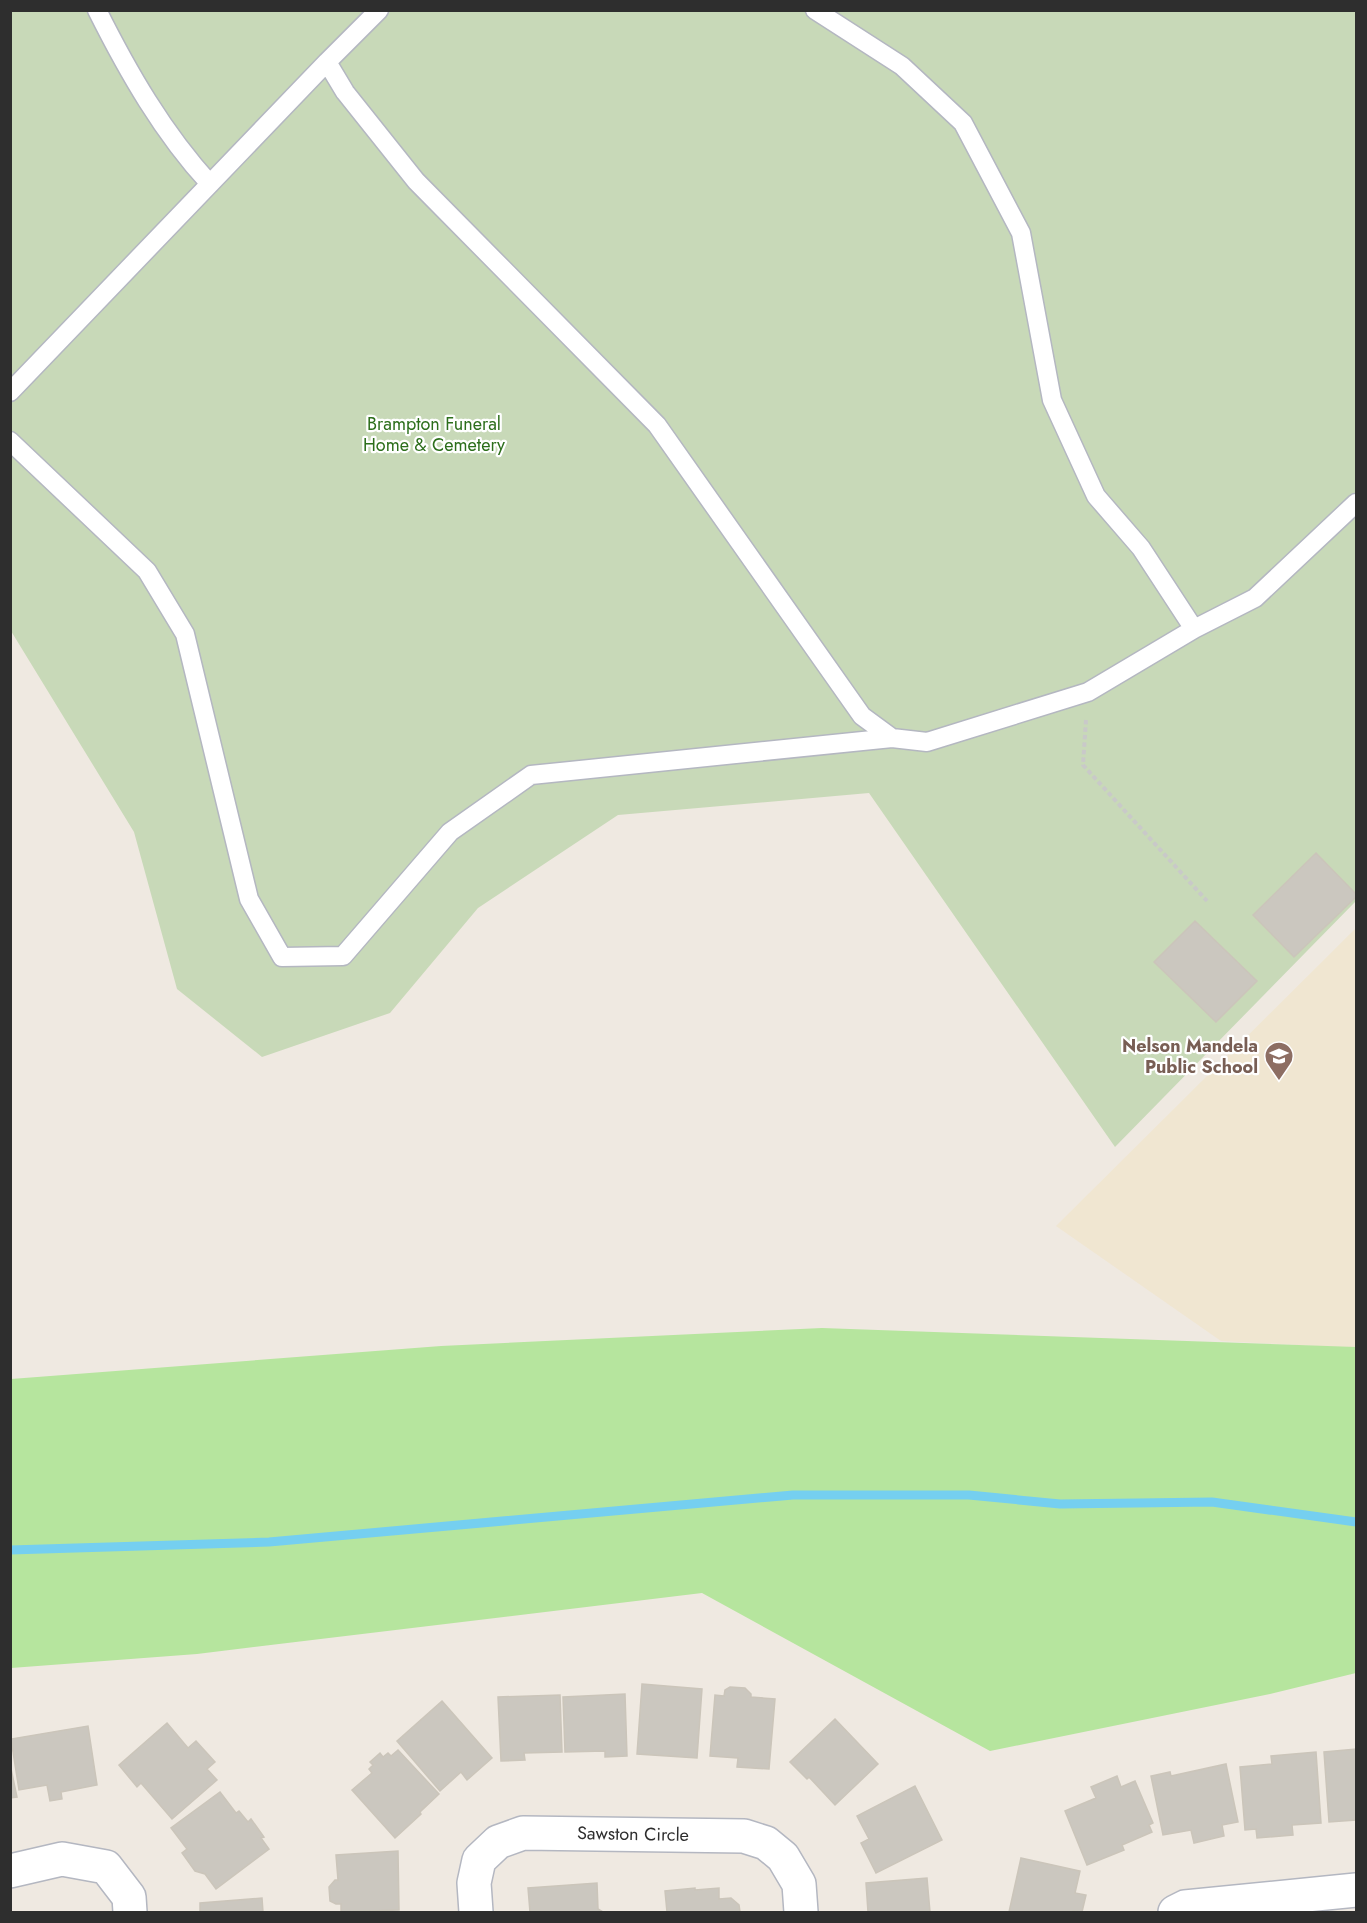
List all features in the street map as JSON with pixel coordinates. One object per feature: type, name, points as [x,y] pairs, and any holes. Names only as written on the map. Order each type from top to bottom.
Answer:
[{"type":"street","name":"Sawston Circle","points":[[476,1912],[474,1883],[479,1860],[498,1842],[524,1833],[744,1836],[766,1843],[783,1857],[799,1884],[801,1912]]},
{"type":"street","points":[[10,1871],[62,1859],[106,1867],[129,1897],[130,1912]]},
{"type":"street","points":[[1175,1912],[1185,1907],[1356,1890]]},
{"type":"lane","points":[[97,10],[129,73],[185,157],[210,184]]},
{"type":"lane","points":[[10,392],[379,10]]},
{"type":"lane","points":[[815,10],[902,66],[963,123],[1022,233],[1052,400],[1096,496],[1141,548],[1194,629]]},
{"type":"lane","points":[[327,62],[345,92],[416,181],[657,425],[862,716],[892,738]]},
{"type":"lane","points":[[10,441],[147,571],[185,634],[249,899],[282,957],[343,956],[450,832],[531,775],[892,738],[927,742],[1088,692],[1194,629],[1256,598],[1356,503]]},
{"type":"path","points":[[1088,692],[1083,765],[1207,901]]},
{"type":"shaded area","name":"Nelson Mandela Public School","points":[[1356,928],[1356,1348],[1221,1341],[1056,1226]]},
{"type":"green space","name":"Brampton Funeral Home & Cemetery","points":[[11,11],[1356,11],[1356,901],[1115,1147],[869,793],[618,815],[478,908],[390,1013],[262,1057],[177,989],[134,832],[11,631]]},
{"type":"green space","points":[[822,1328],[1356,1347],[1356,1673],[1270,1694],[990,1751],[702,1593],[197,1654],[11,1668],[11,1379],[441,1346]]},
{"type":"building","points":[[1316,853],[1356,894],[1356,897],[1294,957],[1253,915]]},
{"type":"building","points":[[1195,921],[1257,981],[1216,1022],[1154,962]]},
{"type":"building","points":[[642,1684],[702,1689],[697,1758],[637,1754]]},
{"type":"building","points":[[730,1687],[745,1688],[751,1697],[775,1699],[769,1769],[737,1767],[738,1758],[710,1756],[715,1695],[724,1696],[725,1690]]},
{"type":"building","points":[[625,1694],[627,1756],[605,1757],[605,1751],[565,1752],[563,1697]]},
{"type":"building","points":[[560,1695],[562,1752],[524,1753],[525,1760],[501,1761],[498,1697]]},
{"type":"building","points":[[442,1701],[492,1758],[467,1780],[461,1772],[440,1791],[397,1741]]},
{"type":"building","points":[[835,1719],[878,1764],[835,1805],[809,1777],[807,1779],[790,1762]]},
{"type":"building","points":[[167,1723],[188,1748],[196,1741],[215,1762],[207,1769],[217,1780],[172,1819],[141,1783],[137,1787],[119,1765]]},
{"type":"building","points":[[88,1726],[97,1785],[61,1792],[62,1799],[50,1801],[47,1785],[19,1790],[11,1739]]},
{"type":"building","points":[[1356,1749],[1356,1820],[1329,1822],[1324,1752]]},
{"type":"building","points":[[398,1750],[439,1794],[395,1838],[352,1790],[372,1773],[369,1769],[373,1765],[370,1762],[380,1753],[383,1757],[388,1753],[391,1756]]},
{"type":"building","points":[[1316,1752],[1321,1823],[1292,1825],[1293,1835],[1257,1838],[1256,1829],[1245,1830],[1240,1767],[1272,1764],[1271,1756]]},
{"type":"building","points":[[10,1764],[17,1797],[10,1798]]},
{"type":"building","points":[[1226,1764],[1238,1822],[1222,1825],[1224,1836],[1194,1843],[1191,1830],[1163,1835],[1151,1776],[1170,1772],[1171,1776]]},
{"type":"building","points":[[1117,1776],[1121,1787],[1135,1781],[1153,1823],[1149,1825],[1152,1832],[1122,1845],[1124,1850],[1087,1865],[1065,1811],[1096,1798],[1091,1787]]},
{"type":"building","points":[[915,1786],[942,1840],[876,1873],[861,1843],[869,1839],[857,1816]]},
{"type":"building","points":[[220,1792],[236,1813],[239,1811],[248,1822],[251,1819],[264,1837],[261,1838],[269,1849],[216,1889],[205,1874],[195,1871],[182,1853],[187,1849],[171,1828]]},
{"type":"building","points":[[398,1851],[399,1910],[341,1912],[341,1904],[330,1901],[329,1887],[335,1880],[338,1880],[336,1855]]},
{"type":"building","points":[[1021,1858],[1080,1871],[1075,1893],[1086,1895],[1082,1912],[1009,1912]]},
{"type":"building","points":[[927,1878],[930,1912],[868,1912],[866,1883]]},
{"type":"building","points":[[597,1883],[598,1909],[603,1912],[530,1912],[528,1888]]},
{"type":"building","points":[[695,1888],[695,1890],[719,1888],[719,1899],[731,1898],[739,1905],[740,1912],[667,1912],[665,1891]]},
{"type":"building","points":[[262,1898],[263,1912],[200,1912],[200,1903]]},
{"type":"waterway","points":[[10,1550],[269,1542],[793,1495],[969,1495],[1060,1504],[1212,1502],[1356,1522]]},
{"type":"place","name":"Nelson Mandela Public School","points":[[1279,1082]]}]
